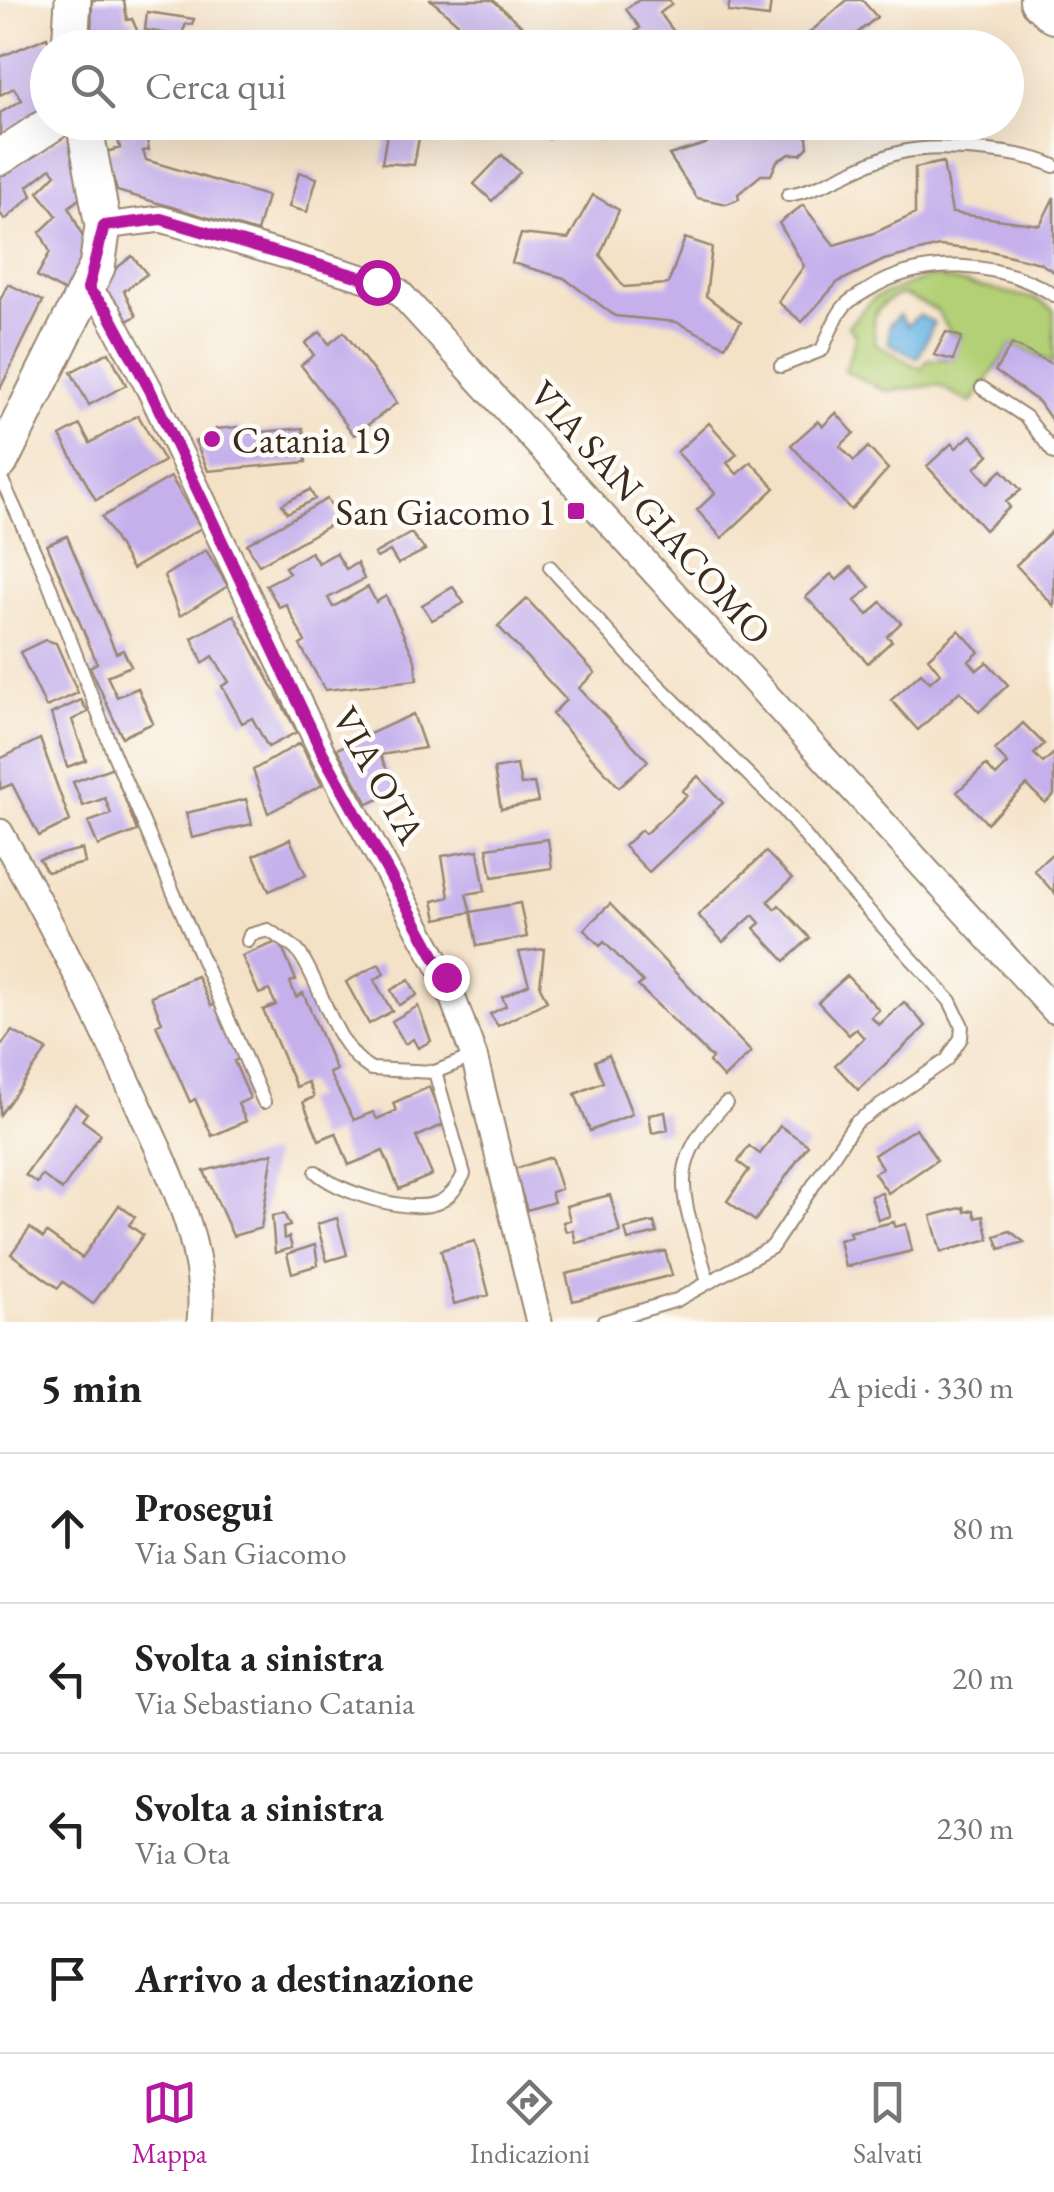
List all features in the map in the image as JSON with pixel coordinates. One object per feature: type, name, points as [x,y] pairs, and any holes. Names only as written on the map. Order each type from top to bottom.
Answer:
[{"type":"main road","points":[[71,30],[73,0]]},
{"type":"main road","points":[[1040,0],[1054,13]]},
{"type":"main road","points":[[0,157],[30,138]]},
{"type":"main road","points":[[0,462],[88,289],[104,226],[87,140]]},
{"type":"street","name":"VIA SAN GIACOMO","points":[[104,226],[161,219],[377,282],[399,292],[1054,1010]]},
{"type":"street","name":"VIA OTA","points":[[88,289],[108,312],[150,390],[322,752],[446,977],[474,1056],[539,1322]]},
{"type":"street","points":[[0,832],[88,991],[169,1174],[194,1251],[200,1322]]},
{"type":"lane","points":[[788,195],[812,191],[900,152],[990,153],[1054,166]]},
{"type":"lane","points":[[780,366],[822,350],[844,306],[884,281],[932,266],[980,268],[1031,280],[1054,295]]},
{"type":"lane","points":[[982,388],[1026,417],[1054,454]]},
{"type":"lane","points":[[0,476],[47,580],[114,755],[264,1102]]},
{"type":"lane","points":[[550,568],[634,661],[784,810],[960,1017],[962,1038],[956,1048],[855,1123],[772,1247],[664,1305],[603,1322]]},
{"type":"lane","points":[[248,942],[250,935],[268,930],[298,950],[348,1047],[370,1069],[435,1072],[474,1056]]},
{"type":"lane","points":[[316,1172],[332,1187],[408,1205],[423,1206],[450,1196],[464,1174],[435,1072]]},
{"type":"lane","points":[[708,1282],[682,1175],[700,1130],[726,1102]]},
{"type":"green space","points":[[931,276],[1036,299],[1054,310],[1054,363],[1012,344],[971,403],[938,385],[886,391],[845,371],[856,335],[848,326],[874,298]],"holes":[[[902,294],[937,310],[950,332],[961,337],[953,359],[928,360],[921,369],[876,344],[874,318],[881,306],[893,298]]]},
{"type":"water","points":[[899,315],[907,326],[919,315],[934,323],[918,358],[889,343],[889,325]]},
{"type":"building","points":[[92,0],[124,0],[127,20],[132,19],[137,30],[91,30]]},
{"type":"building","points":[[431,0],[493,0],[524,28],[522,30],[465,30]]},
{"type":"building","points":[[639,0],[669,0],[672,4],[660,13],[673,30],[637,30],[640,28],[626,9]]},
{"type":"building","points":[[730,0],[771,0],[769,17],[728,12]]},
{"type":"building","points":[[847,0],[862,0],[877,17],[861,30],[813,30]]},
{"type":"building","points":[[147,12],[194,19],[184,30],[145,30]]},
{"type":"building","points":[[30,44],[30,116],[0,136],[0,113],[22,100],[14,88],[0,95],[0,57]]},
{"type":"building","points":[[58,140],[72,140],[81,153],[84,195],[69,207],[87,246],[86,257],[65,292],[37,276],[50,252],[40,232],[57,216],[38,192],[56,174],[51,168],[28,186],[32,196],[5,220],[0,213],[0,176]]},
{"type":"building","points":[[118,140],[147,140],[149,150],[143,151],[146,160],[267,196],[257,232],[117,191],[106,152],[120,148]]},
{"type":"building","points":[[386,140],[419,140],[414,165],[382,163]]},
{"type":"building","points":[[710,140],[807,140],[808,147],[801,154],[790,154],[777,161],[771,175],[761,175],[738,194],[739,199],[727,204],[697,198],[669,155]]},
{"type":"building","points":[[502,155],[520,172],[492,201],[474,184]]},
{"type":"building","points":[[943,162],[952,213],[1040,225],[1054,197],[1054,272],[1040,263],[990,251],[939,246],[884,260],[838,282],[802,322],[778,302],[804,266],[779,223],[803,205],[834,245],[874,233],[915,214],[915,168]]},
{"type":"building","points":[[299,172],[317,178],[307,212],[289,207]]},
{"type":"building","points":[[593,195],[619,210],[600,255],[624,287],[668,284],[685,238],[712,247],[706,296],[741,322],[725,346],[676,322],[615,316],[564,278],[512,263],[521,234],[568,239]]},
{"type":"building","points":[[132,256],[147,274],[124,291],[136,316],[123,323],[100,281]]},
{"type":"building","points":[[8,284],[43,301],[0,389],[0,300]]},
{"type":"building","points":[[320,332],[329,344],[344,332],[397,403],[354,435],[301,365],[314,355],[305,343]]},
{"type":"building","points":[[946,332],[962,337],[953,360],[934,355]]},
{"type":"building","points":[[1012,344],[1054,365],[1054,424],[1039,402],[995,371]]},
{"type":"building","points":[[109,352],[126,385],[89,405],[71,372]]},
{"type":"building","points":[[836,413],[854,433],[840,446],[854,461],[868,447],[888,469],[851,510],[791,445],[818,421],[823,426]]},
{"type":"building","points":[[138,415],[164,461],[96,500],[60,436],[80,425],[90,443]]},
{"type":"building","points":[[709,423],[737,454],[727,463],[737,474],[751,462],[775,488],[722,538],[697,510],[715,493],[677,452]]},
{"type":"building","points":[[239,427],[240,434],[303,428],[306,462],[208,471],[195,441],[217,439],[216,429]]},
{"type":"building","points":[[971,435],[989,455],[975,468],[988,483],[1002,470],[1021,490],[1006,502],[1010,507],[985,530],[927,466],[952,443],[956,448]]},
{"type":"building","points":[[171,477],[201,528],[132,569],[102,517]]},
{"type":"building","points":[[310,490],[315,499],[287,513],[282,504]]},
{"type":"building","points":[[327,499],[339,520],[259,565],[247,544]]},
{"type":"building","points":[[1054,529],[1054,606],[1016,565]]},
{"type":"building","points":[[411,533],[425,550],[398,564],[390,551],[377,558],[374,554]]},
{"type":"building","points":[[67,536],[116,653],[123,650],[131,666],[107,676],[117,697],[138,688],[153,723],[122,737],[90,667],[97,663],[47,545]]},
{"type":"building","points":[[206,550],[228,586],[180,616],[164,576]]},
{"type":"building","points":[[311,552],[318,563],[336,553],[346,569],[357,563],[364,579],[328,598],[333,607],[368,587],[376,602],[386,596],[415,660],[417,680],[325,690],[300,645],[305,642],[286,604],[279,607],[266,585],[289,573],[285,567]]},
{"type":"building","points":[[851,567],[870,587],[855,601],[868,615],[881,602],[901,623],[887,636],[892,641],[868,663],[806,597],[831,574],[837,580]]},
{"type":"building","points":[[453,587],[464,603],[432,620],[422,605]]},
{"type":"building","points":[[527,599],[595,673],[579,688],[648,761],[619,787],[552,714],[566,700],[498,626]]},
{"type":"building","points":[[234,615],[297,732],[268,747],[252,718],[242,723],[222,686],[229,682],[213,656],[203,663],[192,638]]},
{"type":"building","points":[[959,630],[979,652],[969,661],[977,670],[987,662],[1008,685],[979,712],[960,691],[918,730],[891,700],[921,673],[930,682],[940,673],[928,658]]},
{"type":"building","points":[[45,640],[56,643],[78,693],[46,707],[20,652]]},
{"type":"building","points":[[81,700],[88,712],[72,720],[86,760],[67,767],[51,714]]},
{"type":"building","points":[[413,714],[425,748],[380,755],[397,791],[368,804],[337,749]]},
{"type":"building","points":[[1023,723],[1044,744],[1034,754],[1043,763],[1054,753],[1054,795],[1045,803],[1027,785],[987,823],[957,792],[986,765],[996,776],[1008,764],[995,750]]},
{"type":"building","points":[[40,739],[70,821],[39,836],[12,784],[0,789],[0,759]]},
{"type":"building","points":[[300,743],[322,785],[268,813],[253,770]]},
{"type":"building","points":[[517,765],[521,785],[534,783],[538,802],[501,809],[494,769]]},
{"type":"building","points":[[113,767],[137,831],[98,846],[88,822],[111,814],[105,798],[83,806],[73,782]]},
{"type":"building","points":[[698,776],[723,803],[649,872],[624,846],[641,830],[645,834],[687,795],[682,791]]},
{"type":"building","points":[[246,799],[252,824],[192,838],[186,813]]},
{"type":"building","points":[[290,839],[306,875],[269,891],[254,855]]},
{"type":"building","points":[[548,839],[552,868],[492,877],[487,848]]},
{"type":"building","points":[[82,849],[85,863],[47,872],[39,859]]},
{"type":"building","points":[[478,850],[485,891],[466,894],[471,912],[437,919],[433,901],[449,897],[442,856]]},
{"type":"building","points":[[766,852],[792,879],[768,901],[775,909],[779,905],[810,938],[785,961],[754,928],[760,923],[753,915],[723,942],[698,915]]},
{"type":"building","points":[[1054,852],[1054,893],[1034,870]]},
{"type":"building","points":[[520,903],[527,937],[477,946],[471,912]]},
{"type":"building","points":[[610,904],[751,1052],[724,1078],[709,1062],[712,1058],[638,986],[643,982],[604,942],[600,946],[584,929]]},
{"type":"building","points":[[279,941],[296,980],[290,982],[296,997],[303,993],[336,1070],[329,1073],[354,1120],[373,1112],[377,1119],[396,1111],[393,1103],[429,1087],[445,1124],[416,1137],[432,1175],[399,1189],[383,1151],[349,1165],[336,1133],[319,1140],[303,1102],[314,1097],[308,1082],[296,1087],[263,1010],[276,1005],[269,990],[259,994],[242,956]]},
{"type":"building","points":[[544,949],[540,987],[547,1001],[498,1026],[490,1014],[506,1006],[502,997],[529,984],[519,952]]},
{"type":"building","points":[[379,964],[384,974],[374,980],[392,1011],[369,1024],[346,982]]},
{"type":"building","points":[[197,976],[211,1006],[216,1004],[240,1058],[234,1061],[250,1098],[238,1104],[246,1121],[212,1136],[195,1099],[190,1102],[156,1025],[162,1022],[151,996]]},
{"type":"building","points":[[847,976],[879,1010],[871,1017],[879,1025],[904,1002],[926,1026],[858,1090],[835,1065],[864,1038],[856,1029],[849,1035],[818,1002]]},
{"type":"building","points":[[409,980],[417,995],[399,1005],[391,990]]},
{"type":"building","points":[[418,1006],[431,1041],[418,1048],[413,1039],[405,1044],[392,1021]]},
{"type":"building","points":[[12,1031],[47,1050],[0,1115],[0,1047]]},
{"type":"building","points":[[609,1055],[632,1114],[590,1131],[575,1094],[603,1082],[595,1061]]},
{"type":"building","points":[[75,1104],[87,1113],[82,1120],[101,1134],[62,1190],[42,1175],[37,1183],[25,1175]]},
{"type":"building","points":[[665,1112],[668,1130],[652,1133],[649,1115]]},
{"type":"building","points":[[780,1126],[808,1145],[755,1221],[727,1201],[749,1170],[738,1162],[749,1146],[760,1154]]},
{"type":"building","points":[[916,1128],[937,1160],[888,1193],[874,1173],[882,1168],[874,1155]]},
{"type":"building","points":[[273,1153],[261,1228],[233,1236],[204,1171]]},
{"type":"building","points":[[551,1157],[561,1189],[551,1192],[554,1202],[527,1210],[514,1169]]},
{"type":"building","points":[[882,1193],[890,1216],[878,1220],[871,1196]]},
{"type":"building","points":[[610,1195],[620,1232],[576,1243],[573,1230],[566,1232],[563,1222],[570,1220],[566,1206]]},
{"type":"building","points":[[119,1205],[135,1217],[129,1225],[143,1235],[93,1304],[63,1282],[58,1288],[11,1254],[30,1228],[43,1238],[47,1233],[82,1258]]},
{"type":"building","points":[[964,1207],[965,1212],[973,1210],[976,1218],[983,1216],[989,1239],[941,1252],[931,1216]]},
{"type":"building","points":[[284,1214],[290,1226],[283,1228],[284,1239],[289,1237],[292,1248],[275,1253],[272,1216]]},
{"type":"building","points":[[337,1218],[347,1255],[327,1261],[317,1224]]},
{"type":"building","points":[[654,1222],[657,1233],[628,1240],[625,1229]]},
{"type":"building","points":[[894,1222],[895,1227],[906,1224],[912,1251],[845,1267],[839,1240],[851,1237],[849,1232]]},
{"type":"building","points":[[1010,1231],[1024,1242],[1000,1249],[995,1236]]},
{"type":"building","points":[[475,1241],[489,1295],[454,1304],[441,1250]]},
{"type":"building","points":[[315,1245],[318,1265],[292,1273],[287,1254]]},
{"type":"building","points":[[665,1251],[672,1275],[573,1301],[566,1274]]},
{"type":"place","name":"Catania 19","points":[[212,439]]},
{"type":"place","name":"San Giacomo 1","points":[[576,511]]},
{"type":"route","points":[[377,282],[161,219],[104,226],[97,266],[88,289],[108,312],[150,390],[280,656],[322,752],[354,803],[446,977]]}]
